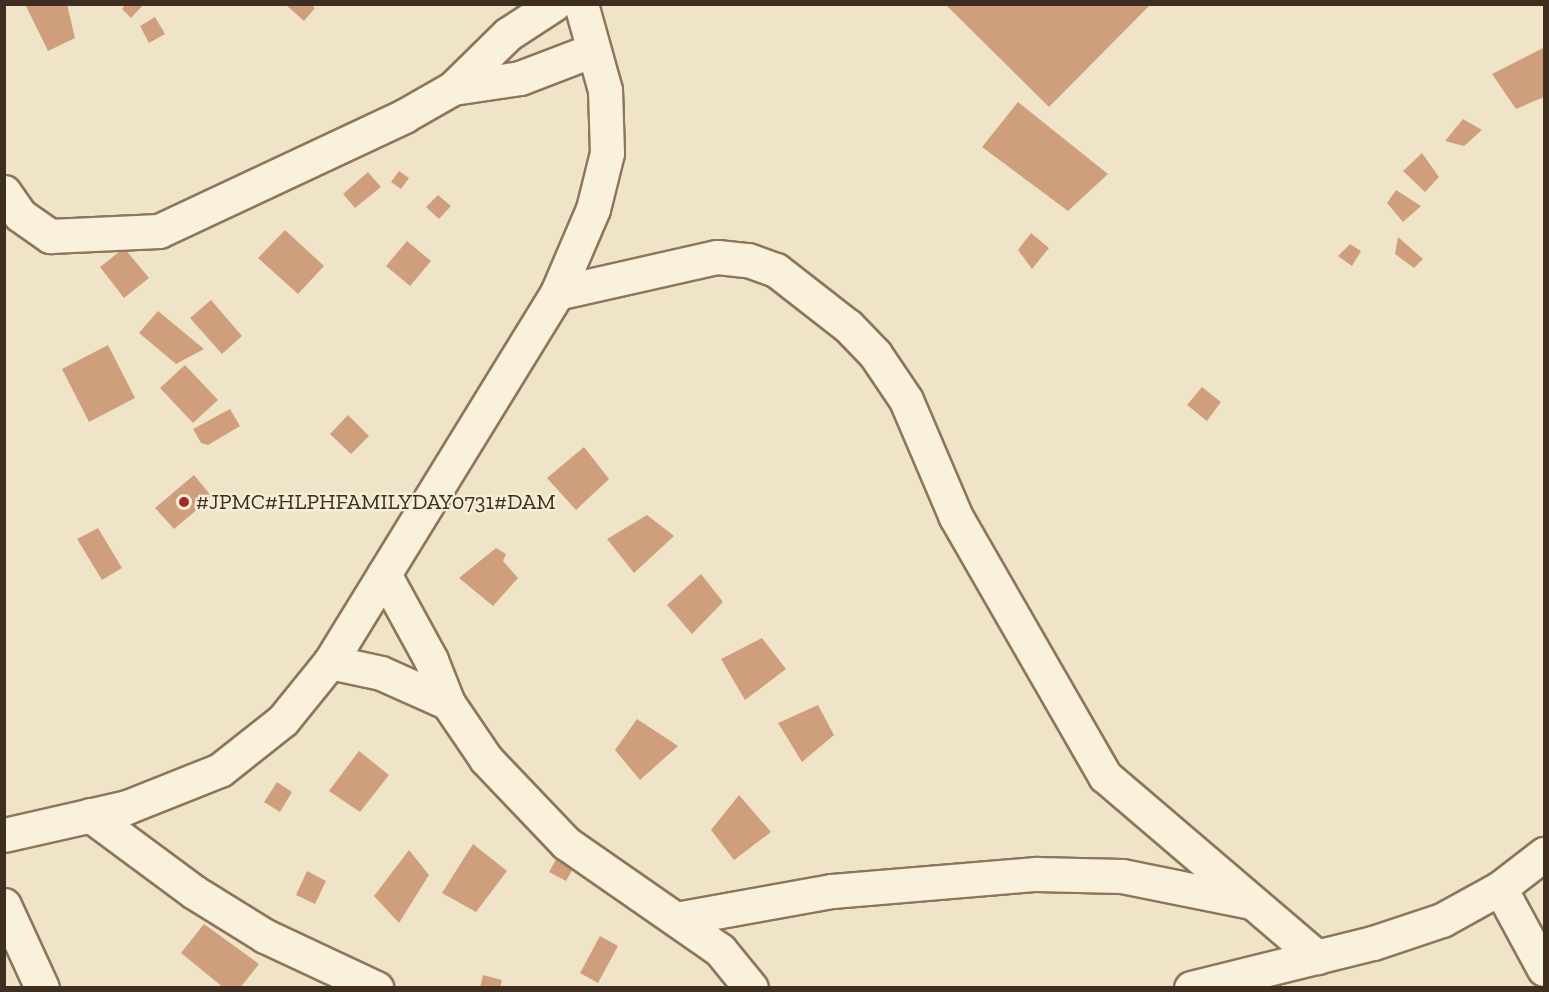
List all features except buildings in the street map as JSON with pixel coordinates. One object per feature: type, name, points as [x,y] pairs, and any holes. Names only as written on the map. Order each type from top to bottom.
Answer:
[{"type":"street","points":[[4,192],[20,215],[51,236],[159,231],[404,116],[453,88],[495,46],[554,4]]},
{"type":"street","points":[[4,835],[128,807],[220,770],[283,720],[330,662],[557,292],[593,209],[608,153],[605,90],[581,4]]},
{"type":"street","points":[[453,88],[520,78],[593,50]]},
{"type":"street","points":[[557,292],[717,257],[748,260],[776,270],[848,326],[875,354],[906,400],[956,517],[1105,776],[1317,957]]},
{"type":"street","points":[[384,574],[431,660],[448,703],[486,759],[566,843],[720,950],[751,987]]},
{"type":"street","points":[[330,662],[381,673],[448,703]]},
{"type":"street","points":[[90,814],[185,885],[265,936],[376,987]]},
{"type":"street","points":[[1191,987],[1317,957],[1442,920],[1500,888],[1545,854]]},
{"type":"street","points":[[676,919],[832,891],[1036,874],[1122,876],[1255,904]]},
{"type":"street","points":[[1500,888],[1545,969]]},
{"type":"street","points":[[4,905],[34,984]]},
{"type":"place","name":"#JPMC#HLPHFAMILYDAY0731#DAM","points":[[184,502]]}]
